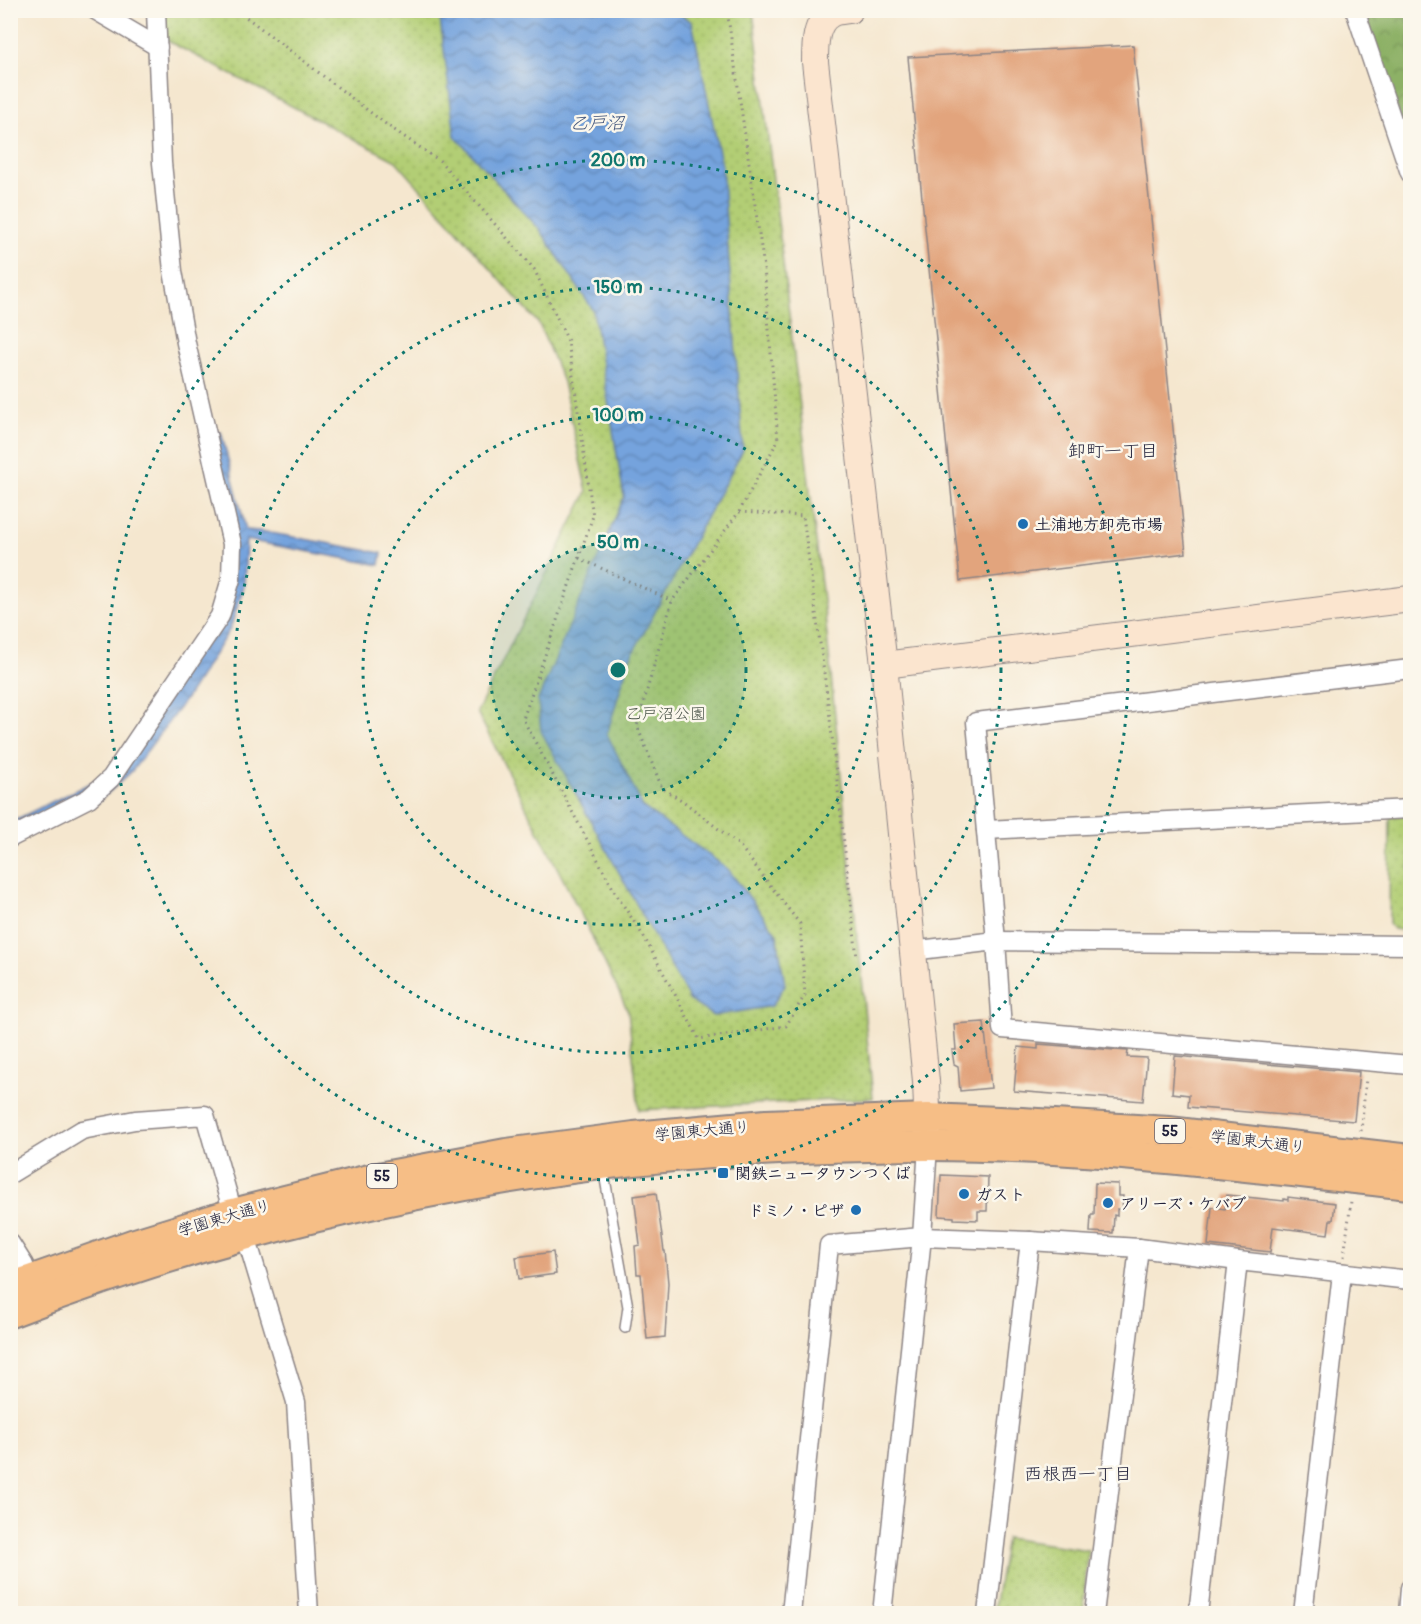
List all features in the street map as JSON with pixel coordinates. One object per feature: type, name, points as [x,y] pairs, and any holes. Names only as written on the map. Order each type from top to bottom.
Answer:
[{"type":"main road","name":"学園東大通り","points":[[10,1313],[175,1256],[239,1224],[373,1178],[506,1153],[634,1136],[755,1125],[928,1118],[1169,1131],[1410,1159]]},
{"type":"main road","name":"学園東大通り","points":[[17,1276],[132,1244],[505,1179],[634,1161],[764,1150],[928,1146],[1071,1151],[1162,1158],[1410,1185]]},
{"type":"street","points":[[95,10],[158,47]]},
{"type":"street","points":[[10,838],[89,798],[111,778],[220,616],[231,579],[232,544],[186,344],[173,272],[162,163],[156,10]]},
{"type":"street","points":[[850,10],[832,13],[821,21],[815,43],[815,62],[884,666],[928,1118],[922,1236],[882,1614]]},
{"type":"street","points":[[1355,10],[1410,173]]},
{"type":"street","points":[[884,666],[1410,600]]},
{"type":"street","points":[[1410,669],[975,722],[996,940],[1002,1029],[1410,1065]]},
{"type":"street","points":[[986,830],[1410,808]]},
{"type":"street","points":[[911,951],[996,940],[1410,945]]},
{"type":"street","points":[[10,1174],[82,1130],[135,1120],[205,1115],[239,1224],[264,1293],[296,1401],[309,1614]]},
{"type":"street","points":[[790,1614],[829,1245],[922,1236],[1030,1241],[1139,1248],[1410,1280]]},
{"type":"street","points":[[987,1614],[1030,1241]]},
{"type":"street","points":[[10,1243],[17,1276]]},
{"type":"street","points":[[1094,1614],[1139,1248]]},
{"type":"street","points":[[1197,1614],[1238,1261]]},
{"type":"street","points":[[1303,1614],[1342,1273]]},
{"type":"street","points":[[1407,1614],[1410,1588]]},
{"type":"lane","points":[[603,1166],[628,1307],[625,1328]]},
{"type":"path","points":[[237,10],[387,125],[440,161],[534,269],[568,341],[593,516],[523,719],[616,894],[644,937],[699,1039],[786,1026],[805,994],[800,924],[739,845],[662,788],[637,726],[672,601],[739,512],[778,440],[764,268],[727,10]]},
{"type":"path","points":[[739,512],[803,516],[830,710],[857,958]]},
{"type":"path","points":[[579,558],[672,601]]},
{"type":"path","points":[[1360,1137],[1367,1061]]},
{"type":"path","points":[[1342,1273],[1352,1195]]},
{"type":"green space","name":"乙戸沼公園","points":[[162,11],[753,11],[826,625],[873,1098],[639,1110],[628,1011],[477,712],[587,492],[563,382],[539,324],[396,161],[164,39]]},
{"type":"green space","points":[[1367,11],[1406,11],[1410,24],[1410,146],[1369,27]]},
{"type":"green space","points":[[1410,815],[1410,931],[1393,929],[1389,924],[1390,816]]},
{"type":"green space","points":[[1006,1538],[1088,1550],[1083,1613],[993,1614]]},
{"type":"water","name":"乙戸沼","points":[[673,10],[692,22],[722,167],[743,450],[629,660],[607,734],[643,807],[728,869],[777,934],[785,985],[772,1006],[713,1016],[690,1001],[541,731],[538,700],[624,497],[593,310],[541,231],[455,136],[439,11]]},
{"type":"water","points":[[221,432],[246,530],[382,553],[380,565],[246,540],[244,586],[230,629],[185,700],[132,771],[96,804],[87,793],[11,834],[11,822],[92,782],[96,803],[233,584],[210,434]]},
{"type":"building","points":[[1133,45],[1186,553],[960,581],[908,57]]},
{"type":"building","points":[[984,1022],[991,1088],[960,1091],[958,1066],[954,1064],[952,1050],[956,1050],[954,1024]]},
{"type":"building","points":[[1038,1044],[1128,1051],[1127,1057],[1147,1058],[1143,1101],[1014,1091],[1018,1047],[1038,1049]]},
{"type":"building","points":[[1175,1056],[1359,1072],[1354,1121],[1188,1107],[1189,1095],[1172,1093]]},
{"type":"building","name":"ガスト","points":[[941,1175],[988,1177],[987,1211],[978,1211],[978,1220],[939,1216]]},
{"type":"building","name":"アリーズ・ケバブ","points":[[1095,1183],[1118,1184],[1118,1196],[1123,1196],[1122,1210],[1117,1209],[1117,1216],[1114,1215],[1113,1233],[1090,1232],[1091,1215],[1094,1215]]},
{"type":"building","points":[[656,1193],[668,1283],[665,1337],[647,1339],[641,1274],[637,1274],[635,1246],[640,1245],[634,1196]]},
{"type":"building","points":[[1227,1195],[1284,1201],[1284,1199],[1288,1200],[1288,1197],[1335,1203],[1333,1220],[1330,1220],[1328,1234],[1273,1227],[1270,1252],[1208,1245],[1212,1207],[1225,1209]]},
{"type":"building","points":[[553,1252],[556,1274],[519,1279],[516,1257]]},
{"type":"place","name":"土浦地方卸売市場","points":[[1023,524]]},
{"type":"place","name":"関鉄ニュータウンつくば","points":[[723,1173]]},
{"type":"place","name":"ガスト","points":[[964,1194]]},
{"type":"place","name":"アリーズ・ケバブ","points":[[1108,1203]]},
{"type":"place","name":"ドミノ・ピザ","points":[[856,1210]]},
{"type":"district","name":"卸町一丁目","points":[[1113,451]]},
{"type":"district","name":"西根西一丁目","points":[[1078,1474]]}]
